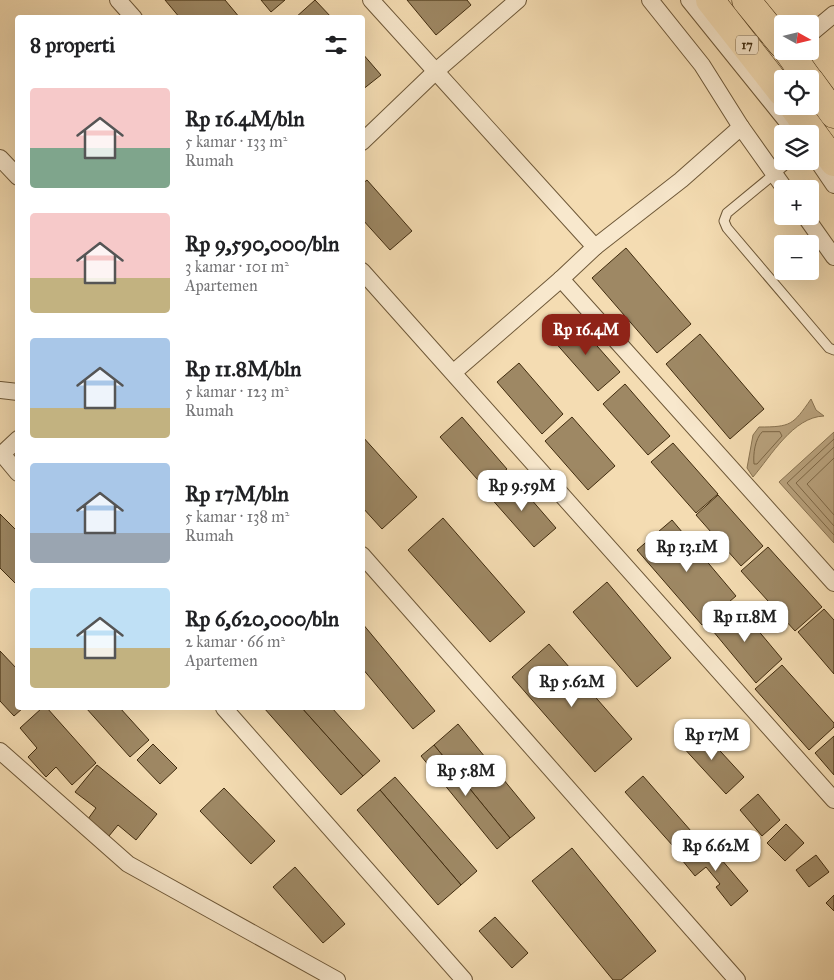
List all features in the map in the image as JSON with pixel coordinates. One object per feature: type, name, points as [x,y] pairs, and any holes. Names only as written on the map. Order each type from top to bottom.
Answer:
[{"type":"highway","name":"17","points":[[710,0],[774,82]]},
{"type":"highway","name":"17","points":[[746,0],[774,33]]},
{"type":"highway","name":"17","points":[[819,94],[834,114]]},
{"type":"highway","points":[[819,150],[834,162]]},
{"type":"street","points":[[118,0],[131,15]]},
{"type":"street","points":[[371,0],[594,247]]},
{"type":"street","points":[[365,139],[436,71],[518,0]]},
{"type":"street","points":[[650,0],[702,65],[741,127],[778,180]]},
{"type":"street","points":[[689,0],[795,125]]},
{"type":"street","points":[[819,26],[834,14]]},
{"type":"street","points":[[454,372],[561,279],[594,247],[681,180],[741,127]]},
{"type":"street","points":[[0,158],[15,174]]},
{"type":"street","points":[[819,159],[834,185]]},
{"type":"street","points":[[812,225],[834,256]]},
{"type":"street","points":[[365,274],[834,800]]},
{"type":"street","points":[[561,279],[834,583]]},
{"type":"street","points":[[0,390],[15,392]]},
{"type":"street","points":[[15,443],[1,455],[15,469]]},
{"type":"street","points":[[365,558],[737,980]]},
{"type":"street","points":[[226,710],[464,980]]},
{"type":"street","points":[[0,751],[128,864],[337,980]]},
{"type":"lane","points":[[779,170],[727,213],[724,221],[727,228],[829,348],[834,350]]},
{"type":"water","points":[[811,399],[816,410],[824,416],[813,418],[793,430],[753,477],[747,468],[753,435],[759,427],[790,423],[800,414]]},
{"type":"water","points":[[834,432],[834,543],[779,482]]},
{"type":"building","points":[[165,0],[225,0],[238,15],[178,15]]},
{"type":"building","points":[[261,0],[285,0],[271,12]]},
{"type":"building","points":[[315,0],[329,15],[298,15]]},
{"type":"building","points":[[407,0],[467,0],[471,5],[436,35]]},
{"type":"building","points":[[365,56],[381,75],[365,88]]},
{"type":"building","points":[[367,180],[412,231],[390,250],[365,222],[365,182]]},
{"type":"building","points":[[626,248],[691,324],[657,353],[592,278]]},
{"type":"building","points":[[575,321],[620,372],[598,391],[553,340]]},
{"type":"building","points":[[700,334],[764,409],[730,439],[666,364]]},
{"type":"building","points":[[519,363],[563,414],[542,434],[497,382]]},
{"type":"building","points":[[625,384],[670,436],[648,455],[603,404]]},
{"type":"building","points":[[462,417],[507,469],[485,488],[440,437]]},
{"type":"building","points":[[572,417],[615,466],[588,490],[545,441]]},
{"type":"building","points":[[365,439],[417,497],[382,529],[365,510]]},
{"type":"building","points":[[673,443],[718,494],[696,513],[651,462]]},
{"type":"building","points":[[511,476],[556,528],[534,547],[489,496]]},
{"type":"building","points":[[718,495],[763,546],[741,566],[696,515]]},
{"type":"building","points":[[0,514],[15,529],[15,583],[0,568]]},
{"type":"building","points":[[443,518],[525,612],[490,642],[408,550]]},
{"type":"building","points":[[672,520],[736,596],[702,625],[637,550]]},
{"type":"building","points":[[768,547],[822,607],[795,631],[741,571]]},
{"type":"building","points":[[607,582],[671,658],[637,687],[573,612]]},
{"type":"building","points":[[736,604],[782,659],[756,683],[708,625]]},
{"type":"building","points":[[824,609],[834,620],[834,674],[798,632]]},
{"type":"building","points":[[365,627],[435,711],[413,729],[365,672]]},
{"type":"building","points":[[549,644],[632,739],[595,772],[512,677]]},
{"type":"building","points":[[0,651],[15,667],[15,710],[21,710],[14,716],[0,701]]},
{"type":"building","points":[[782,665],[834,723],[834,727],[809,750],[755,689]]},
{"type":"building","points":[[40,710],[49,710],[96,763],[72,785],[56,767],[46,777],[28,757],[37,748],[20,728]]},
{"type":"building","points":[[88,710],[122,710],[149,740],[130,757]]},
{"type":"building","points":[[266,710],[304,710],[363,776],[341,795]]},
{"type":"building","points":[[304,710],[334,710],[380,761],[363,776]]},
{"type":"building","points":[[458,724],[535,818],[510,838],[434,745]]},
{"type":"building","points":[[699,728],[744,777],[726,794],[681,745]]},
{"type":"building","points":[[834,736],[834,775],[815,753]]},
{"type":"building","points":[[153,744],[177,768],[160,784],[137,760]]},
{"type":"building","points":[[434,745],[510,838],[497,849],[421,756]]},
{"type":"building","points":[[97,765],[157,814],[136,840],[118,825],[109,836],[88,819],[96,808],[75,792]]},
{"type":"building","points":[[643,776],[691,831],[673,846],[625,792]]},
{"type":"building","points":[[395,777],[477,871],[461,885],[380,790]]},
{"type":"building","points":[[224,788],[275,841],[251,864],[200,811]]},
{"type":"building","points":[[380,790],[461,885],[438,905],[357,810]]},
{"type":"building","points":[[758,794],[780,820],[762,836],[740,810]]},
{"type":"building","points":[[786,824],[804,843],[785,861],[767,843]]},
{"type":"building","points":[[705,840],[748,891],[731,906],[716,887],[720,884],[706,867],[695,876],[682,860]]},
{"type":"building","points":[[572,848],[656,951],[621,980],[613,980],[532,881]]},
{"type":"building","points":[[816,855],[829,872],[809,887],[796,870]]},
{"type":"building","points":[[295,867],[345,924],[323,943],[273,887]]},
{"type":"building","points":[[834,895],[834,911],[826,903]]},
{"type":"building","points":[[495,917],[528,953],[512,968],[479,931]]}]
